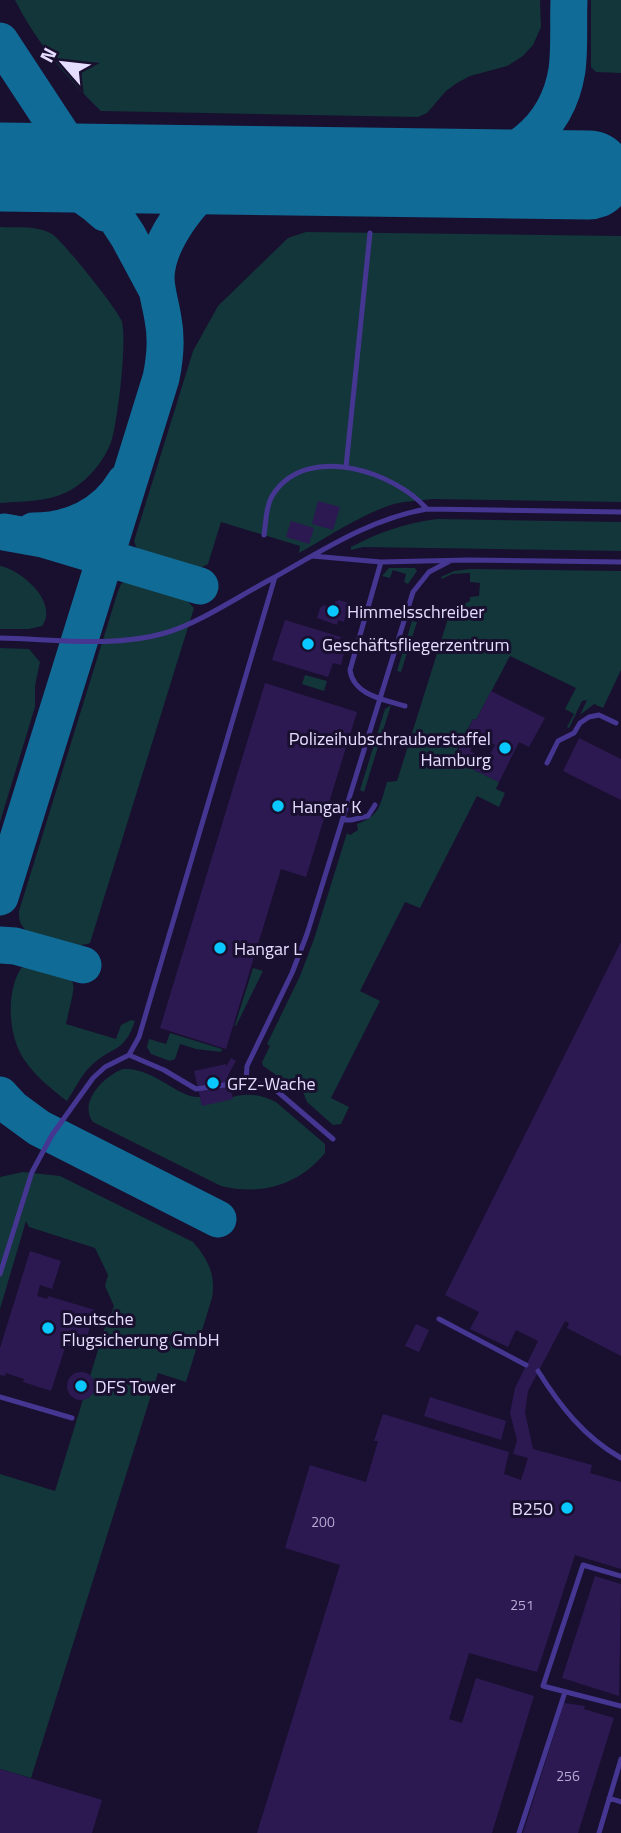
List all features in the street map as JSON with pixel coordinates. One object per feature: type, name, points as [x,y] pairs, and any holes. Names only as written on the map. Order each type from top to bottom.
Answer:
[{"type":"lane","points":[[346,467],[370,233]]},
{"type":"lane","points":[[264,535],[269,504],[274,493],[283,484],[305,471],[322,465],[346,467],[407,490],[427,509]]},
{"type":"lane","points":[[0,638],[104,640],[166,633],[375,523],[400,513],[427,509],[621,512]]},
{"type":"lane","points":[[312,556],[382,562],[621,562]]},
{"type":"lane","points":[[246,1082],[247,1066],[275,1010],[307,934],[412,592],[429,572],[450,561]]},
{"type":"lane","points":[[382,562],[349,670],[355,685],[380,698],[405,706]]},
{"type":"lane","points":[[0,1274],[32,1172],[52,1135],[93,1078],[105,1067],[129,1055],[139,1037],[275,577]]},
{"type":"lane","points":[[547,763],[558,741],[574,733],[580,723],[589,717],[599,715],[616,723]]},
{"type":"lane","points":[[342,820],[351,821],[368,816],[374,805]]},
{"type":"lane","points":[[129,1055],[196,1089],[246,1082],[271,1086],[332,1139]]},
{"type":"lane","points":[[439,1319],[526,1365]]},
{"type":"lane","points":[[538,1371],[578,1426],[601,1447],[621,1458]]},
{"type":"lane","points":[[0,1397],[72,1418]]},
{"type":"lane","points":[[621,1576],[583,1564],[543,1686],[621,1706]]},
{"type":"lane","points":[[519,1833],[565,1692]]},
{"type":"lane","points":[[599,1833],[621,1759]]},
{"type":"lane","points":[[609,1798],[621,1802]]},
{"type":"green space","points":[[15,0],[540,0],[541,27],[533,45],[523,56],[507,66],[470,76],[457,83],[446,91],[427,113],[418,117],[101,111],[53,59]]},
{"type":"green space","points":[[591,0],[621,0],[621,73],[596,72],[591,67]]},
{"type":"green space","points":[[0,227],[40,229],[58,239],[90,276],[119,316],[122,322],[123,346],[114,429],[107,452],[98,465],[83,482],[59,495],[40,500],[0,503]]},
{"type":"green space","points":[[306,232],[621,236],[621,502],[432,499],[393,504],[354,521],[299,553],[300,546],[221,522],[208,564],[202,567],[175,567],[141,554],[134,541],[193,351],[218,306],[288,238]]},
{"type":"green space","points":[[437,519],[621,522],[621,551],[363,547],[351,550],[351,547],[383,533]]},
{"type":"green space","points":[[0,566],[18,574],[36,589],[46,607],[42,626],[0,629]]},
{"type":"green space","points":[[389,568],[415,568],[417,571],[408,584],[404,582],[406,574],[393,570],[390,578],[382,576]]},
{"type":"green space","points":[[454,571],[621,571],[621,670],[603,708],[594,704],[580,715],[587,700],[582,701],[569,728],[567,727],[574,714],[565,709],[576,688],[510,656],[476,720],[473,719],[452,765],[459,769],[462,764],[499,782],[496,789],[505,793],[499,807],[477,796],[420,908],[405,902],[360,991],[380,1001],[331,1098],[349,1107],[341,1124],[333,1125],[307,1102],[303,1092],[263,1066],[262,1062],[270,1046],[267,1044],[300,976],[314,939],[347,833],[350,835],[358,830],[357,824],[375,813],[387,782],[397,781],[450,612],[440,607],[451,610],[470,601],[470,597],[479,596],[480,583],[470,582],[470,573],[452,574],[442,579],[441,577]]},
{"type":"green space","points":[[131,578],[178,591],[194,608],[90,943],[75,945],[44,940],[23,927],[19,911],[118,591],[121,584]]},
{"type":"green space","points":[[412,621],[417,622],[401,672],[397,671]]},
{"type":"green space","points":[[0,648],[29,649],[40,662],[35,686],[35,707],[0,822]]},
{"type":"green space","points":[[305,675],[327,681],[324,691],[302,684]]},
{"type":"green space","points":[[391,705],[364,792],[360,790],[385,709]]},
{"type":"green space","points":[[31,965],[60,973],[72,981],[66,1024],[116,1039],[121,1025],[135,1021],[127,1039],[89,1068],[67,1101],[32,1070],[23,1058],[14,1037],[11,1013],[13,989],[21,968]]},
{"type":"green space","points":[[253,968],[263,971],[236,1026],[235,1025]]},
{"type":"green space","points":[[170,1033],[222,1049],[221,1052],[180,1044],[175,1059],[170,1061],[151,1054],[147,1047],[149,1039],[166,1044]]},
{"type":"green space","points":[[123,1069],[145,1073],[183,1093],[200,1097],[202,1105],[247,1095],[256,1095],[276,1102],[325,1144],[325,1153],[303,1173],[278,1185],[250,1190],[221,1186],[93,1122],[89,1114],[91,1098],[108,1077]]},
{"type":"green space","points":[[23,1172],[60,1176],[193,1242],[210,1268],[213,1282],[212,1298],[186,1382],[158,1373],[31,1778],[0,1769],[0,1474],[55,1491],[109,1314],[111,1315],[114,1306],[105,1286],[108,1275],[95,1248],[29,1227],[26,1221],[0,1309],[0,1177]]},
{"type":"building","points":[[318,501],[340,507],[333,530],[312,524]]},
{"type":"building","points":[[291,521],[314,528],[309,544],[286,537]]},
{"type":"building","name":"Himmelsschreiber","points":[[339,600],[349,603],[344,622],[338,620],[337,625],[317,618],[320,608],[324,605],[333,608]]},
{"type":"building","name":"Geschäftsfliegerzentrum","points":[[285,620],[341,637],[336,651],[344,653],[341,665],[333,663],[328,677],[272,660]]},
{"type":"building","points":[[265,683],[357,712],[306,877],[281,869],[226,1049],[160,1028]]},
{"type":"building","points":[[491,691],[545,718],[529,747],[519,742],[499,782],[462,764],[459,769],[451,765],[473,719],[476,720]],"holes":[[[478,736],[495,745],[487,760],[470,751]]]},
{"type":"building","points":[[579,738],[621,759],[621,800],[563,771]]},
{"type":"building","points":[[621,942],[621,1356],[567,1328],[569,1323],[565,1321],[528,1391],[525,1412],[533,1449],[592,1465],[590,1473],[621,1482],[621,1569],[575,1555],[537,1672],[469,1653],[449,1719],[462,1723],[476,1678],[534,1696],[492,1833],[257,1833],[340,1565],[285,1548],[310,1465],[366,1482],[378,1441],[374,1441],[383,1414],[509,1452],[504,1474],[521,1480],[528,1458],[513,1454],[517,1440],[510,1413],[515,1388],[538,1341],[516,1330],[508,1347],[470,1329],[479,1312],[445,1295]]},
{"type":"building","name":"GFZ-Wache","points":[[231,1058],[236,1061],[228,1075],[233,1099],[202,1106],[194,1071],[226,1064],[226,1067]]},
{"type":"building","name":"Deutsche Flugsicherung GmbH","points":[[30,1251],[61,1261],[52,1289],[40,1285],[37,1296],[47,1299],[48,1296],[95,1310],[83,1350],[66,1345],[51,1391],[6,1373],[5,1376],[0,1375],[0,1348]]},
{"type":"building","points":[[416,1324],[429,1330],[419,1352],[405,1346]]},
{"type":"building","name":"DFS Tower","points":[[81,1372],[91,1376],[95,1386],[91,1396],[81,1400],[71,1396],[67,1386],[71,1376]]},
{"type":"building","points":[[430,1397],[506,1421],[501,1440],[424,1416]]},
{"type":"building","points":[[595,1576],[621,1584],[619,1696],[562,1678]]},
{"type":"building","points":[[564,1703],[585,1706],[584,1709],[614,1718],[578,1833],[523,1833]]},
{"type":"building","points":[[0,1769],[102,1800],[92,1833],[0,1833]]},
{"type":"taxiway","points":[[451,172],[472,168],[511,152],[541,128],[553,111],[562,92],[567,70],[569,0]]},
{"type":"taxiway","points":[[0,41],[128,236],[157,290]]},
{"type":"taxiway","points":[[0,167],[56,182],[82,195],[105,213]]},
{"type":"taxiway","points":[[0,897],[161,378],[165,334],[156,277],[162,250],[177,222],[208,187],[228,176],[255,170]]},
{"type":"taxiway","points":[[33,531],[60,528],[85,519],[107,504],[125,482]]},
{"type":"taxiway","points":[[4,532],[43,539],[200,586]]},
{"type":"taxiway","points":[[0,945],[15,946],[83,965]]},
{"type":"taxiway","points":[[0,1095],[13,1109],[39,1128],[218,1219]]},
{"type":"runway","points":[[0,167],[589,175]]},
{"type":"place","name":"Himmelsschreiber","points":[[333,611]]},
{"type":"place","name":"Geschäftsfliegerzentrum","points":[[308,644]]},
{"type":"place","name":"Polizeihubschrauberstaffel Hamburg","points":[[505,748]]},
{"type":"place","name":"Hangar K","points":[[278,806]]},
{"type":"place","name":"Hangar L","points":[[220,948]]},
{"type":"place","name":"GFZ-Wache","points":[[213,1083]]},
{"type":"place","name":"Deutsche Flugsicherung GmbH","points":[[48,1328]]},
{"type":"place","name":"DFS Tower","points":[[81,1386]]},
{"type":"place","name":"B250","points":[[567,1508]]}]
